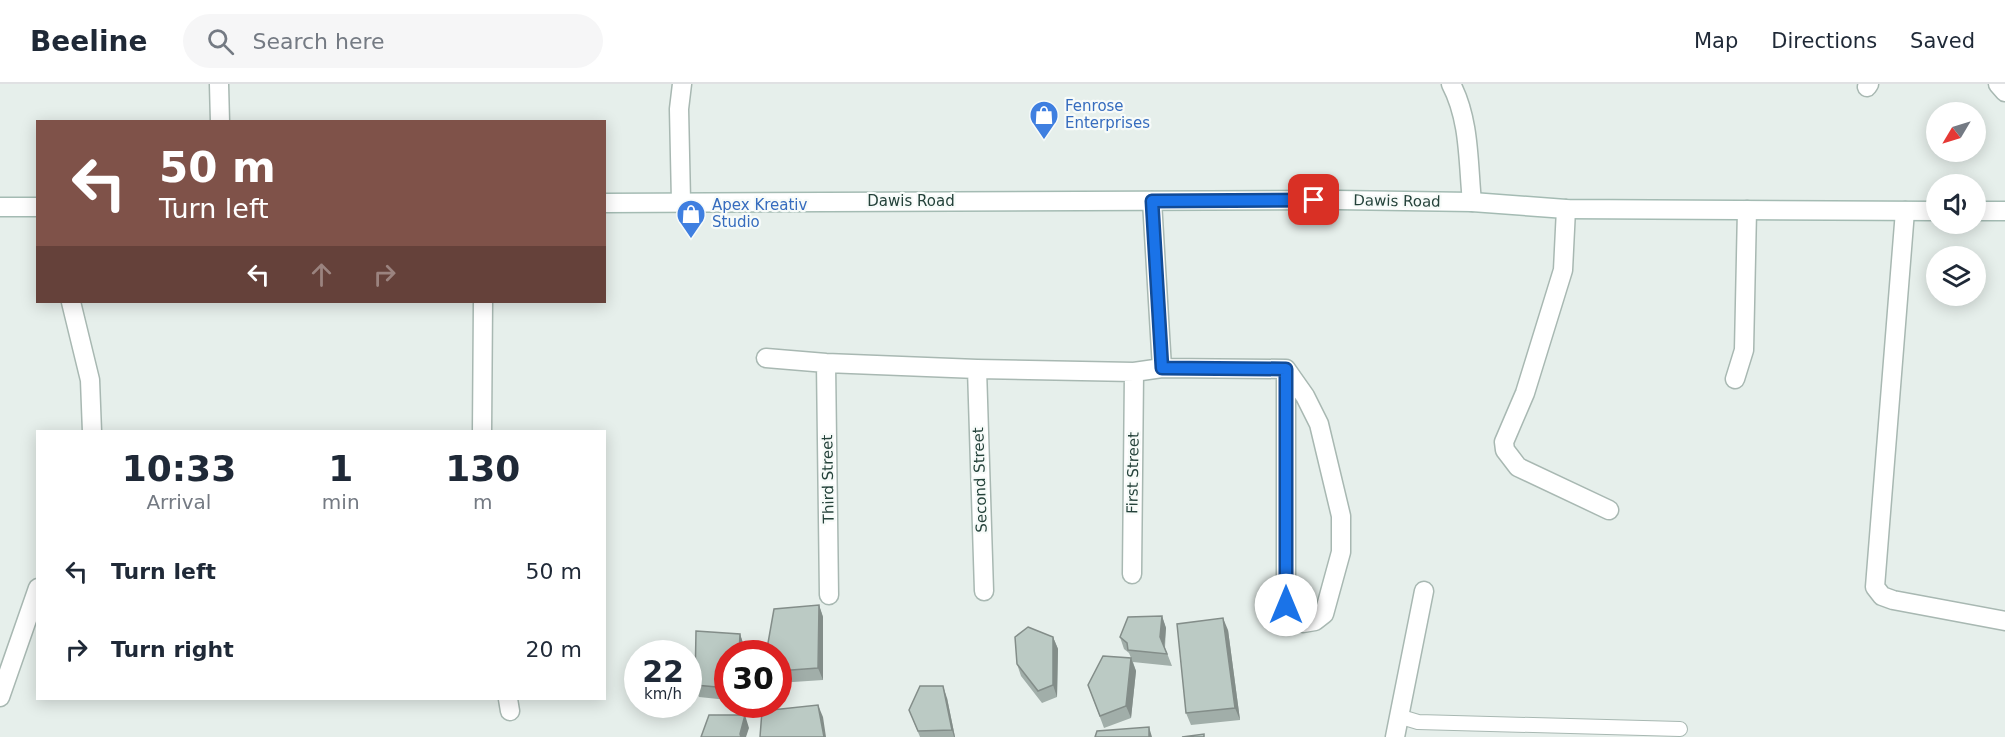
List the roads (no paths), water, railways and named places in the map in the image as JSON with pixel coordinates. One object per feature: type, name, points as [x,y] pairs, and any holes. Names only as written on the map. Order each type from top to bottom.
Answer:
[{"type":"street","points":[[219,84],[220,120]]},
{"type":"street","points":[[681,201],[679,108],[682,84]]},
{"type":"street","points":[[1451,84],[1459,98],[1465,126],[1472,202]]},
{"type":"street","points":[[1998,84],[2005,92]]},
{"type":"street","name":"Dawis Road","points":[[606,203],[681,201],[1472,202],[1566,209],[1926,211]]},
{"type":"street","points":[[1152,201],[1162,368]]},
{"type":"street","points":[[0,207],[36,207]]},
{"type":"street","points":[[1566,209],[1563,270],[1525,393],[1504,442],[1505,450],[1518,467],[1609,510]]},
{"type":"street","points":[[1735,380],[1744,350],[1747,210]]},
{"type":"street","points":[[1905,211],[1875,587],[1882,596],[1893,600],[2005,621]]},
{"type":"street","points":[[1986,211],[2005,211]]},
{"type":"street","points":[[70,303],[90,380],[92,430]]},
{"type":"street","points":[[482,430],[483,303]]},
{"type":"street","points":[[766,358],[826,363],[976,369],[1134,372],[1162,368],[1286,369]]},
{"type":"street","name":"Third Street","points":[[826,363],[829,595]]},
{"type":"street","name":"Second Street","points":[[976,369],[984,591]]},
{"type":"street","points":[[1286,369],[1305,396],[1319,424],[1341,516],[1341,552],[1324,614],[1315,621],[1303,623],[1291,616],[1286,605],[1286,369]]},
{"type":"street","name":"First Street","points":[[1132,574],[1134,372]]},
{"type":"street","points":[[1395,737],[1424,591]]},
{"type":"street","points":[[0,697],[36,594]]},
{"type":"lane","points":[[1398,716],[1418,722],[1680,729]]},
{"type":"place","name":"Fenrose Enterprises","points":[[1044,140]]},
{"type":"place","name":"Apex Kreativ Studio","points":[[691,240]]}]
